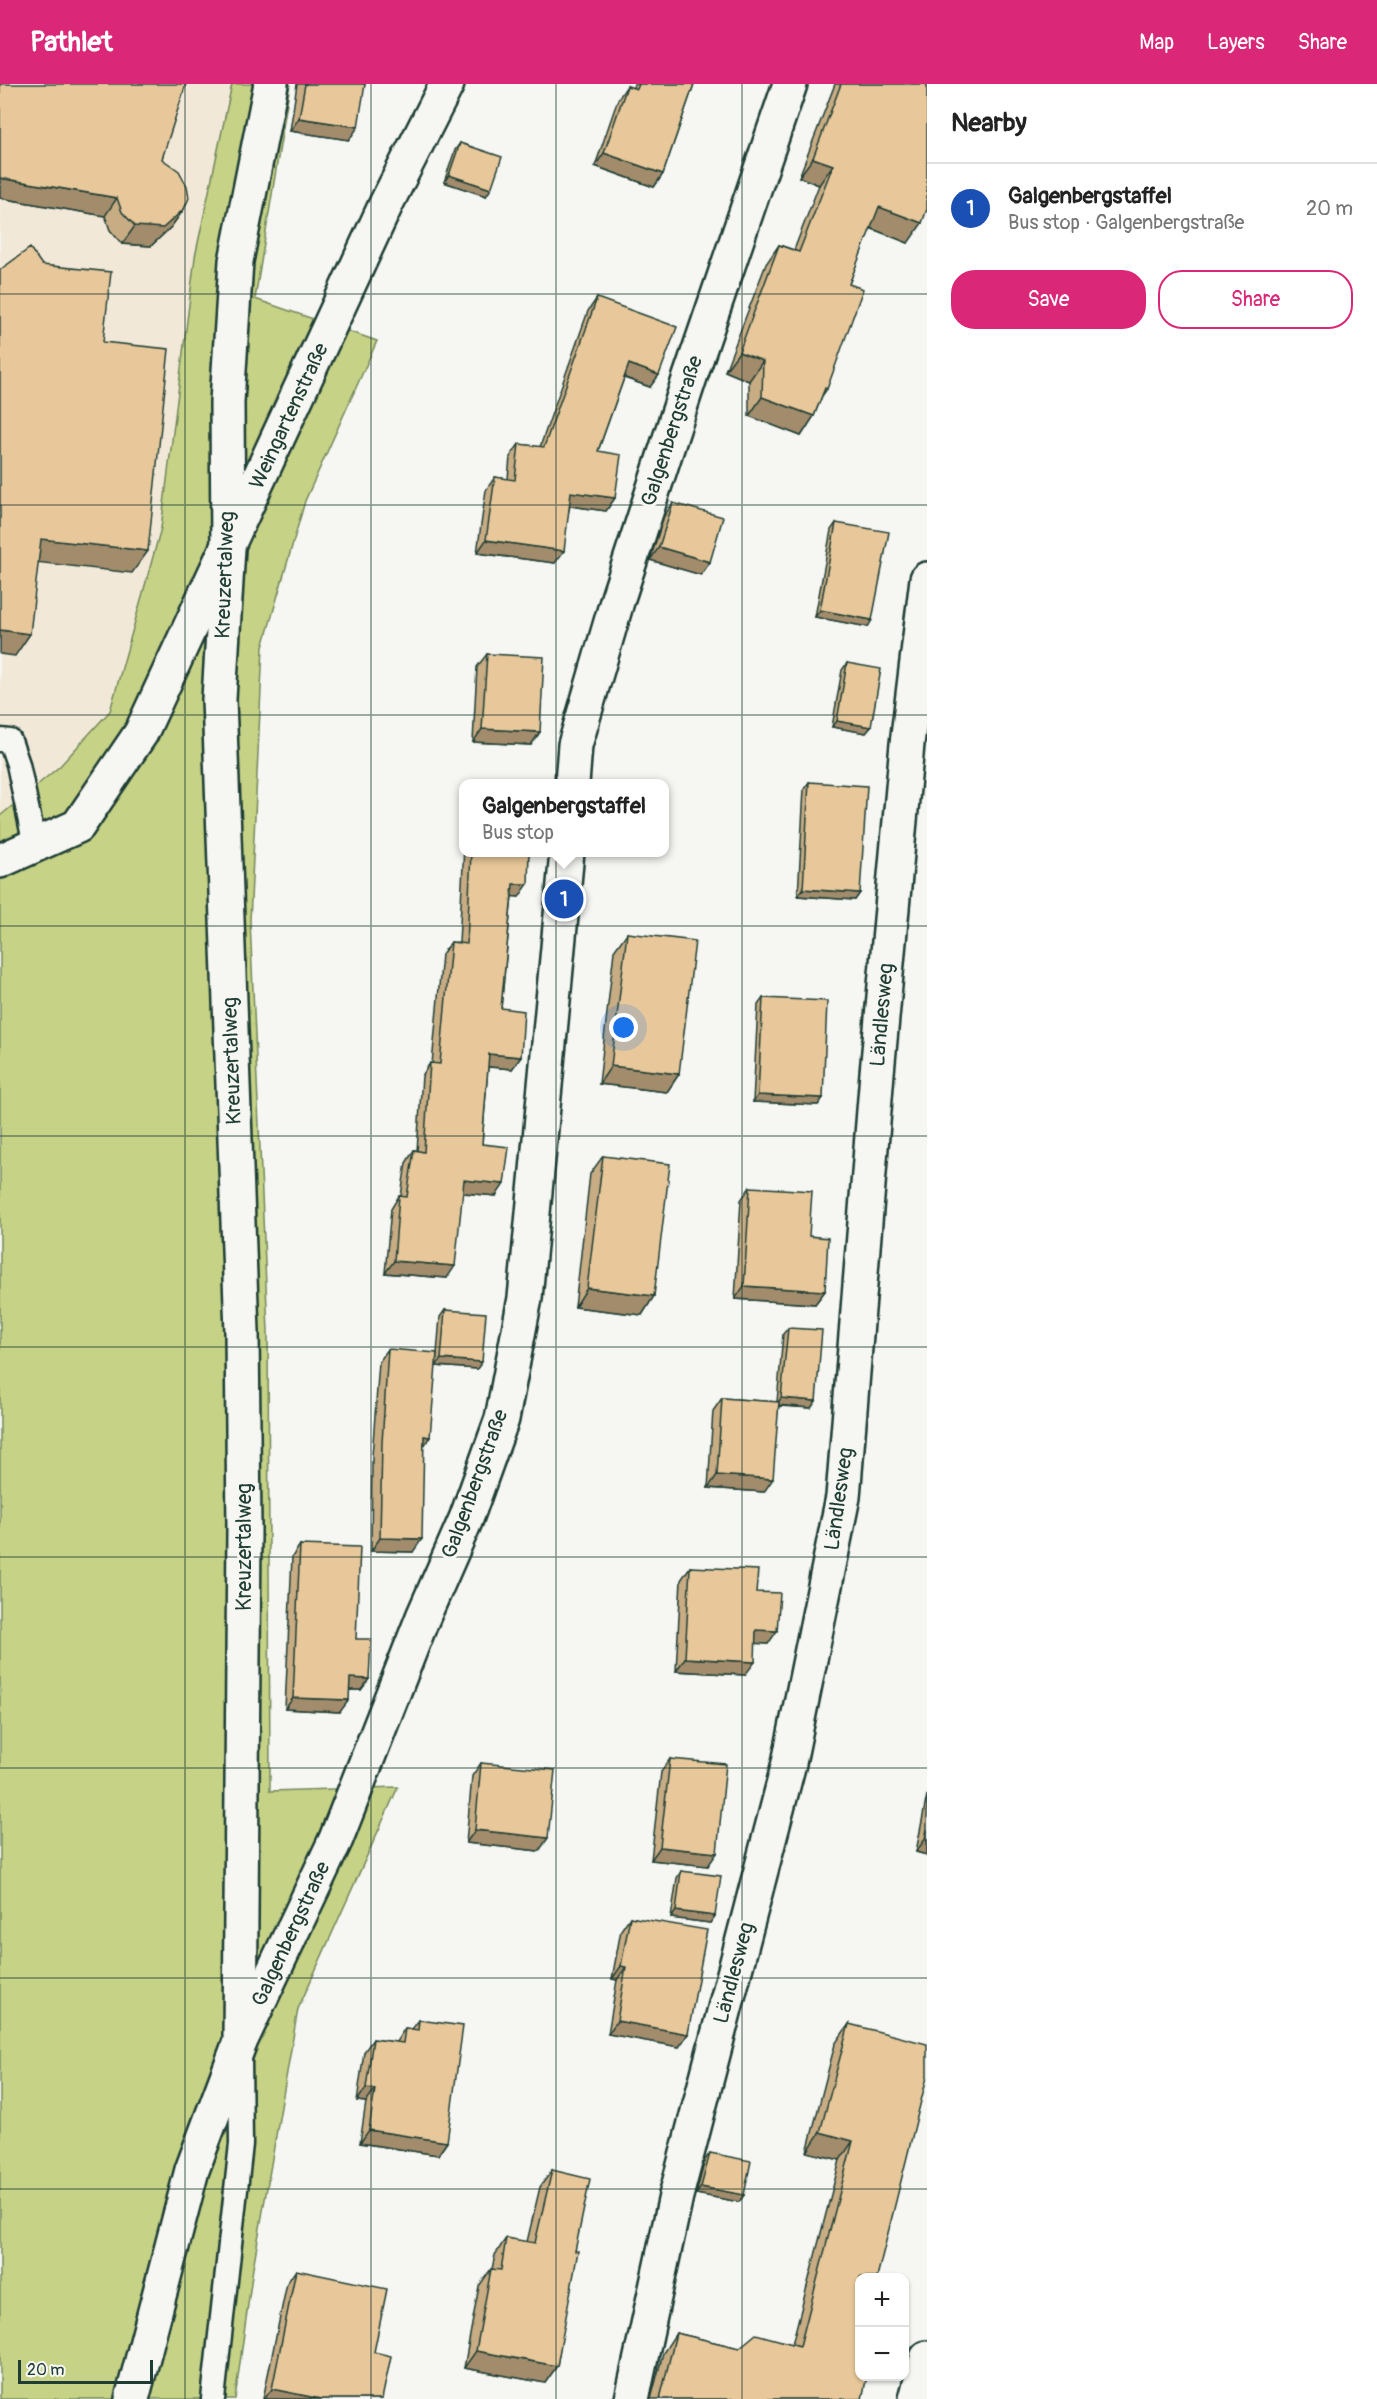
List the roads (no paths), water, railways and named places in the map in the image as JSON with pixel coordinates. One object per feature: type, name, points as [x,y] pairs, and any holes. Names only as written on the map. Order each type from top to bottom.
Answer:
[{"type":"street","name":"Kreuzertalweg","points":[[240,2042],[244,1552],[242,1332],[219,699],[228,548],[227,402],[236,261],[271,84]]},
{"type":"street","name":"Weingartenstraße","points":[[0,861],[78,826],[141,733],[387,202],[447,84]]},
{"type":"street","name":"Galgenbergstraße","points":[[572,779],[575,745],[618,598],[690,376],[790,84]]},
{"type":"street","name":"Ländlesweg","points":[[632,2399],[676,2196],[789,1763],[843,1497],[877,1073],[907,744],[927,579]]},
{"type":"street","name":"Galgenbergstraße","points":[[132,2399],[192,2170],[240,2042],[336,1839],[423,1617],[466,1519],[502,1419],[525,1298],[567,857]]},
{"type":"street","points":[[916,2399],[927,2358]]},
{"type":"lane","points":[[0,740],[10,741],[13,749],[35,846]]},
{"type":"lane","name":"Galgenbergstraße","points":[[213,2399],[241,2144],[240,2042]]},
{"type":"place","name":"Galgenbergstaffel","points":[[564,899]]}]
